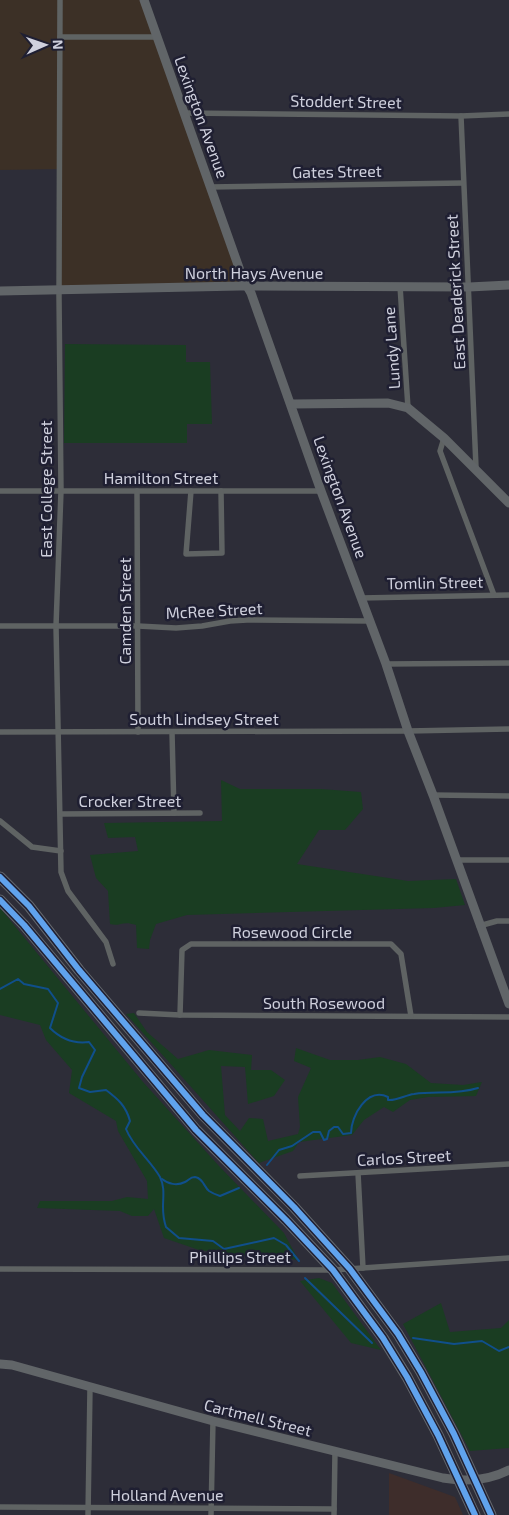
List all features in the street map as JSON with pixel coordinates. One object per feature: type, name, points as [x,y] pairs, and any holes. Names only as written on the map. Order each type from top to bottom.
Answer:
[{"type":"highway","points":[[0,877],[29,906],[79,970],[203,1115],[294,1207],[350,1269],[398,1334],[421,1372],[442,1411],[490,1515]]},
{"type":"highway","points":[[0,900],[24,925],[196,1130],[333,1270],[383,1338],[407,1377],[424,1407],[475,1515]]},
{"type":"street","name":"East College Street","points":[[60,0],[59,290],[61,491],[56,626],[61,872],[68,891],[106,942],[113,964]]},
{"type":"street","name":"Lexington Avenue","points":[[144,0],[183,113],[212,187],[246,286],[252,293],[321,491],[386,664],[408,731],[509,1004]]},
{"type":"street","points":[[60,37],[158,37]]},
{"type":"street","name":"Stoddert Street","points":[[183,113],[461,116],[509,114]]},
{"type":"street","name":"East Deaderick Street","points":[[461,116],[476,467]]},
{"type":"street","name":"Gates Street","points":[[212,187],[463,183]]},
{"type":"street","name":"North Hays Avenue","points":[[0,291],[246,286],[469,287],[509,285]]},
{"type":"street","name":"Lundy Lane","points":[[400,286],[408,408]]},
{"type":"street","points":[[292,404],[388,403],[408,408],[476,467],[509,503]]},
{"type":"street","points":[[444,438],[440,451],[494,595]]},
{"type":"street","name":"Hamilton Street","points":[[0,491],[321,491]]},
{"type":"street","name":"Camden Street","points":[[137,491],[138,732]]},
{"type":"street","points":[[190,491],[186,554],[222,553],[221,491]]},
{"type":"street","name":"Tomlin Street","points":[[361,598],[509,595]]},
{"type":"street","name":"McRee Street","points":[[0,626],[138,626],[176,628],[247,620],[369,621]]},
{"type":"street","points":[[386,664],[509,664]]},
{"type":"street","name":"South Lindsey Street","points":[[0,732],[509,729]]},
{"type":"street","points":[[172,732],[174,813]]},
{"type":"street","points":[[433,795],[509,796]]},
{"type":"street","name":"Crocker Street","points":[[61,814],[200,814]]},
{"type":"street","points":[[0,821],[32,848],[61,851]]},
{"type":"street","points":[[456,860],[509,860]]},
{"type":"street","points":[[480,926],[497,921],[509,921]]},
{"type":"street","name":"Rosewood Circle","points":[[180,1015],[182,950],[191,944],[391,944],[401,954],[411,1016]]},
{"type":"street","name":"South Rosewood","points":[[139,1013],[180,1015],[509,1017]]},
{"type":"street","name":"Carlos Street","points":[[300,1176],[509,1164]]},
{"type":"street","points":[[358,1173],[363,1268]]},
{"type":"street","name":"Phillips Street","points":[[0,1268],[333,1270],[509,1258]]},
{"type":"street","name":"Cartmell Street","points":[[0,1364],[213,1421],[460,1481],[492,1477],[509,1470]]},
{"type":"street","points":[[88,1515],[90,1388]]},
{"type":"street","points":[[211,1515],[213,1421]]},
{"type":"street","points":[[334,1512],[335,1451]]},
{"type":"street","name":"Holland Avenue","points":[[0,1507],[211,1507],[334,1512]]},
{"type":"shaded area","points":[[0,0],[141,0],[242,282],[61,287],[62,169],[0,170]]},
{"type":"shaded area","points":[[389,1473],[455,1497],[463,1515],[389,1515]]},
{"type":"green space","points":[[65,344],[186,345],[186,362],[210,362],[212,424],[187,424],[187,443],[64,443]]},
{"type":"green space","points":[[221,780],[240,789],[321,789],[361,792],[363,809],[345,830],[319,830],[297,864],[408,881],[456,879],[465,905],[434,908],[187,915],[156,924],[149,949],[137,948],[136,925],[127,923],[110,924],[108,891],[96,878],[90,855],[138,851],[135,837],[108,838],[104,823],[222,821]]},
{"type":"green space","points":[[0,908],[143,1082],[219,1166],[284,1233],[299,1261],[199,1250],[164,1238],[154,1209],[148,1216],[132,1216],[120,1211],[37,1208],[40,1201],[112,1201],[127,1197],[148,1199],[147,1181],[118,1131],[116,1121],[69,1093],[72,1070],[46,1040],[40,1025],[0,1015]]},
{"type":"green space","points":[[134,1013],[147,1032],[178,1059],[209,1050],[252,1055],[251,1070],[271,1070],[285,1080],[274,1096],[248,1104],[245,1067],[221,1066],[225,1115],[240,1131],[249,1118],[263,1119],[268,1141],[298,1134],[300,1127],[298,1097],[311,1068],[294,1061],[296,1048],[330,1060],[358,1060],[380,1057],[406,1064],[431,1083],[463,1085],[482,1082],[476,1096],[428,1097],[410,1100],[393,1112],[384,1107],[364,1120],[352,1135],[299,1142],[293,1151],[259,1163],[126,1014]]},
{"type":"green space","points":[[319,1278],[332,1283],[381,1350],[351,1343],[300,1281]]},
{"type":"green space","points":[[441,1303],[450,1332],[501,1328],[509,1320],[509,1448],[470,1451],[403,1324]]},
{"type":"waterway","points":[[0,989],[18,979],[24,984],[48,989],[58,1003],[50,1028],[68,1040],[89,1042],[95,1050],[82,1077],[79,1088],[90,1092],[106,1090],[124,1107],[130,1121],[126,1129],[129,1136],[162,1181],[163,1215],[166,1227],[179,1238],[213,1241],[224,1249],[274,1238],[286,1245],[299,1261]]},
{"type":"waterway","points":[[267,1165],[279,1150],[292,1146],[313,1132],[320,1132],[324,1140],[327,1139],[329,1131],[334,1127],[338,1127],[343,1134],[351,1133],[357,1112],[373,1096],[380,1095],[391,1100],[414,1094],[478,1088]]},
{"type":"waterway","points":[[162,1179],[176,1184],[195,1177],[202,1181],[209,1191],[220,1196],[239,1188]]},
{"type":"waterway","points":[[305,1278],[372,1343]]},
{"type":"waterway","points":[[413,1338],[454,1344],[482,1341],[499,1351],[509,1347]]},
{"type":"cycle path","points":[[0,877],[29,906],[79,970],[203,1115],[294,1207],[350,1269],[398,1334],[421,1372],[454,1434],[491,1515]]},
{"type":"cycle path","points":[[0,900],[24,925],[196,1130],[333,1270],[383,1338],[407,1377],[438,1435],[475,1515]]}]
